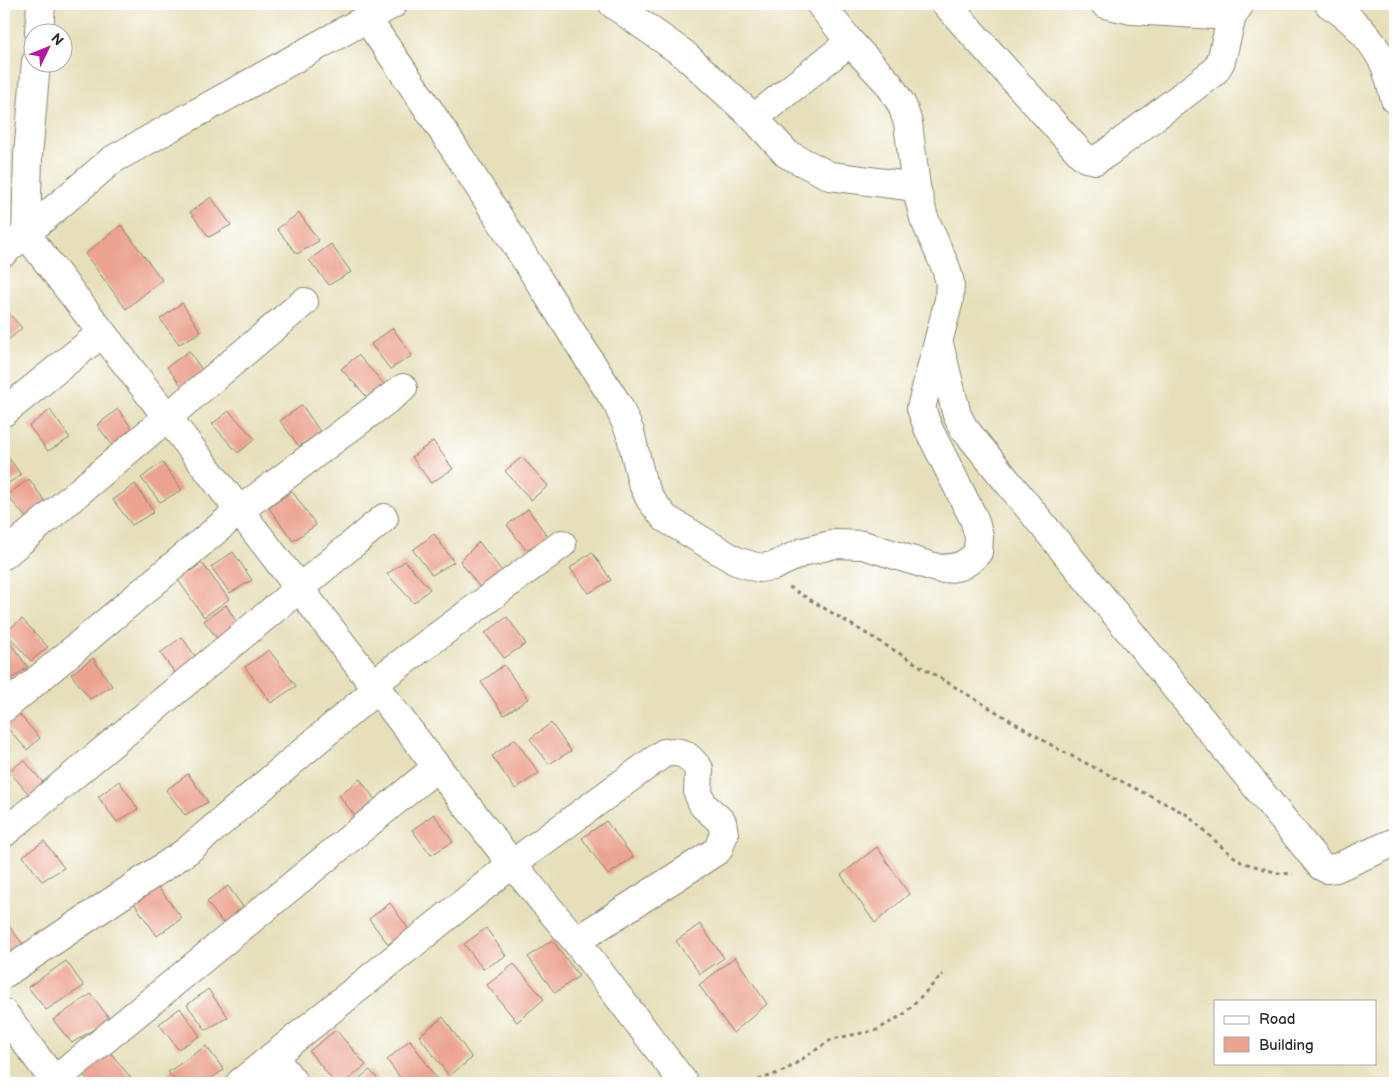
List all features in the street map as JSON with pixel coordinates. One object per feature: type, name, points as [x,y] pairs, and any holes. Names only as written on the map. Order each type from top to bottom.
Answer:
[{"type":"street","points":[[40,22],[41,4]]},
{"type":"street","points":[[4,252],[112,160],[393,4]]},
{"type":"street","points":[[366,18],[420,96],[618,406],[630,432],[642,482],[650,499],[665,518],[736,562],[759,568],[774,566],[803,552],[835,544],[864,545],[940,569],[953,568],[965,564],[978,552],[980,536],[974,518],[928,428],[921,408],[950,300],[950,283],[946,268],[924,218],[916,187],[908,123],[902,105],[889,84],[850,42],[820,4]]},
{"type":"street","points":[[946,4],[1080,154],[1091,160],[1101,158],[1215,71],[1221,61],[1236,10],[1132,10],[1105,4]]},
{"type":"street","points":[[1329,4],[1362,30],[1384,62],[1395,99]]},
{"type":"street","points":[[629,7],[754,118],[788,154],[830,176],[916,187]]},
{"type":"street","points":[[754,118],[850,42]]},
{"type":"street","points":[[35,72],[28,156],[26,234],[512,864],[576,941],[684,1083]]},
{"type":"street","points":[[4,555],[304,302]]},
{"type":"street","points":[[4,412],[102,333]]},
{"type":"street","points":[[939,343],[957,415],[963,427],[1320,866],[1327,869],[1336,868],[1395,842]]},
{"type":"street","points":[[4,708],[240,510],[403,388]]},
{"type":"street","points":[[4,834],[384,518]]},
{"type":"street","points":[[4,974],[187,851],[375,687],[562,544]]},
{"type":"street","points":[[240,1083],[512,864],[664,753],[678,751],[689,757],[699,769],[698,793],[703,805],[722,822],[724,834],[718,850],[576,941]]},
{"type":"street","points":[[4,1013],[55,1082],[437,767]]},
{"type":"street","points":[[273,1056],[294,1083]]},
{"type":"path","points":[[759,568],[1058,749],[1186,814],[1241,862],[1278,873],[1296,874],[1320,866]]},
{"type":"path","points":[[751,1083],[786,1070],[832,1040],[877,1030],[904,1014],[943,974]]},
{"type":"building","points":[[211,197],[231,225],[209,237],[190,212]]},
{"type":"building","points":[[299,213],[319,241],[297,254],[277,229]]},
{"type":"building","points":[[121,225],[162,280],[126,309],[85,254]]},
{"type":"building","points":[[331,244],[351,272],[329,285],[309,260]]},
{"type":"building","points":[[182,303],[201,332],[179,344],[160,319]]},
{"type":"building","points":[[4,308],[22,328],[6,342],[4,340]]},
{"type":"building","points":[[393,328],[412,356],[390,369],[371,344]]},
{"type":"building","points":[[189,351],[207,377],[186,392],[167,367]]},
{"type":"building","points":[[358,355],[384,384],[367,397],[341,369]]},
{"type":"building","points":[[302,405],[321,433],[299,446],[280,421]]},
{"type":"building","points":[[118,409],[138,437],[116,450],[97,425]]},
{"type":"building","points":[[50,410],[70,438],[48,451],[29,426]]},
{"type":"building","points":[[229,411],[255,439],[238,453],[212,424]]},
{"type":"building","points":[[433,441],[453,469],[431,483],[412,457]]},
{"type":"building","points":[[4,451],[21,475],[4,486]]},
{"type":"building","points":[[522,457],[548,486],[531,500],[505,471]]},
{"type":"building","points":[[162,462],[182,490],[160,502],[141,478]]},
{"type":"building","points":[[29,479],[49,507],[27,519],[7,495]]},
{"type":"building","points":[[135,484],[154,512],[132,525],[113,500]]},
{"type":"building","points":[[292,491],[316,525],[293,541],[269,508]]},
{"type":"building","points":[[528,509],[548,537],[526,550],[507,525]]},
{"type":"building","points":[[434,534],[454,562],[432,575],[413,550]]},
{"type":"building","points":[[479,542],[505,575],[483,592],[460,561]]},
{"type":"building","points":[[233,552],[252,580],[230,593],[211,567]]},
{"type":"building","points":[[592,552],[611,580],[589,593],[570,568]]},
{"type":"building","points":[[405,561],[430,589],[414,603],[387,574]]},
{"type":"building","points":[[202,563],[229,599],[204,617],[178,580]]},
{"type":"building","points":[[226,605],[242,631],[223,646],[204,621]]},
{"type":"building","points":[[507,617],[526,644],[504,658],[485,633]]},
{"type":"building","points":[[22,619],[48,647],[31,661],[5,632]]},
{"type":"building","points":[[4,635],[28,667],[4,684]]},
{"type":"building","points":[[182,637],[201,665],[179,678],[160,653]]},
{"type":"building","points":[[269,650],[296,686],[271,703],[245,667]]},
{"type":"building","points":[[93,658],[112,686],[90,699],[71,674]]},
{"type":"building","points":[[504,665],[528,699],[504,715],[481,682]]},
{"type":"building","points":[[18,713],[40,738],[27,750],[4,724]]},
{"type":"building","points":[[551,723],[571,751],[549,764],[530,739]]},
{"type":"building","points":[[515,739],[539,773],[515,789],[492,756]]},
{"type":"building","points":[[24,760],[46,786],[32,798],[9,771]]},
{"type":"building","points":[[188,774],[208,802],[185,815],[166,790]]},
{"type":"building","points":[[360,779],[380,807],[358,820],[339,795]]},
{"type":"building","points":[[119,781],[138,809],[117,822],[98,797]]},
{"type":"building","points":[[434,814],[453,842],[431,855],[412,830]]},
{"type":"building","points":[[606,821],[633,857],[608,875],[582,838]]},
{"type":"building","points":[[44,841],[64,868],[42,881],[23,856]]},
{"type":"building","points":[[877,847],[909,894],[875,923],[841,875]]},
{"type":"building","points":[[155,883],[182,918],[157,936],[131,899]]},
{"type":"building","points":[[228,886],[248,914],[226,927],[207,902]]},
{"type":"building","points":[[390,903],[410,931],[388,944],[369,919]]},
{"type":"building","points":[[4,919],[27,950],[4,966]]},
{"type":"building","points":[[700,924],[724,958],[700,974],[676,941]]},
{"type":"building","points":[[486,928],[506,956],[483,969],[464,944]]},
{"type":"building","points":[[552,940],[579,976],[555,993],[528,957]]},
{"type":"building","points":[[735,957],[767,1004],[733,1033],[699,985]]},
{"type":"building","points":[[66,961],[84,986],[46,1010],[28,987]]},
{"type":"building","points":[[514,964],[544,999],[517,1022],[487,985]]},
{"type":"building","points":[[208,989],[228,1017],[206,1030],[187,1005]]},
{"type":"building","points":[[91,994],[110,1019],[72,1043],[53,1020]]},
{"type":"building","points":[[180,1008],[200,1036],[178,1049],[159,1024]]},
{"type":"building","points":[[443,1017],[472,1058],[449,1076],[419,1036]]},
{"type":"building","points":[[336,1030],[366,1065],[344,1083],[335,1083],[309,1051]]},
{"type":"building","points":[[410,1040],[439,1082],[404,1083],[387,1060]]},
{"type":"building","points":[[206,1046],[224,1070],[204,1083],[177,1083],[168,1072]]},
{"type":"building","points":[[110,1052],[135,1083],[90,1083],[82,1072]]},
{"type":"building","points":[[370,1070],[381,1083],[353,1083]]}]
